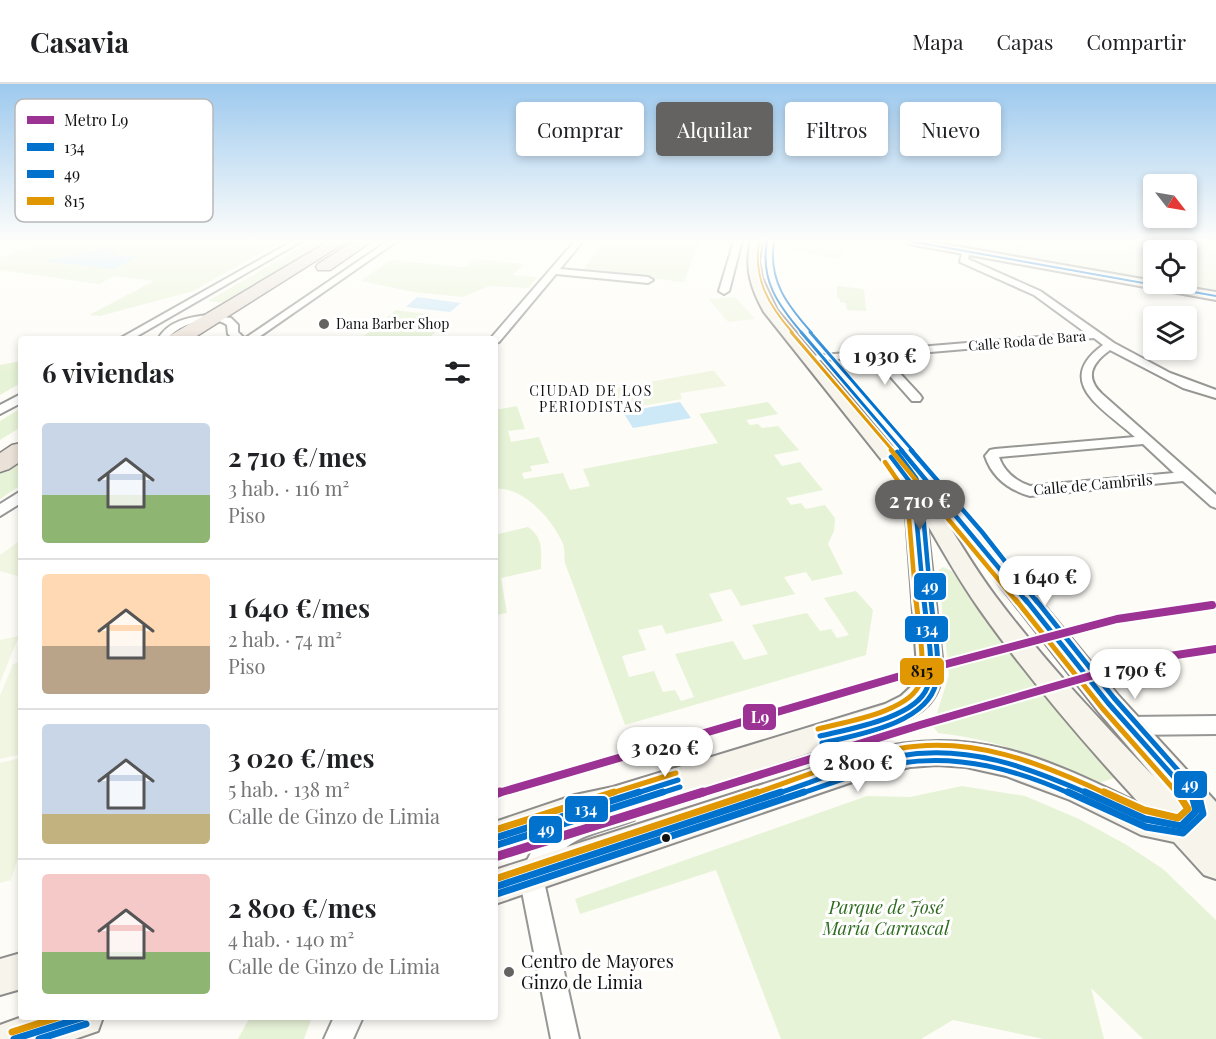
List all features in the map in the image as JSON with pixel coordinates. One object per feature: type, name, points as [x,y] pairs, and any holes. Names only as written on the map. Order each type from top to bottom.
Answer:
[{"type":"highway","points":[[231,332],[250,290],[257,286]]},
{"type":"highway","points":[[242,305],[271,286]]},
{"type":"highway","points":[[242,305],[275,286]]},
{"type":"highway","points":[[242,305],[257,305],[294,286]]},
{"type":"highway","points":[[174,333],[231,332]]},
{"type":"highway","points":[[211,336],[231,332]]},
{"type":"highway","points":[[0,449],[18,438]]},
{"type":"highway","points":[[0,464],[18,452]]},
{"type":"main road","points":[[757,286],[771,312],[817,358],[976,537],[1128,726],[1187,812],[1216,863]]},
{"type":"main road","points":[[769,286],[782,310],[928,507],[959,560],[988,603],[1045,677],[1187,812],[1216,825]]},
{"type":"main road","points":[[1158,286],[1216,296]]},
{"type":"main road","points":[[498,837],[575,810],[613,802],[892,714],[911,704],[923,694],[929,682],[930,667],[916,504],[910,482]]},
{"type":"main road","points":[[922,579],[924,564],[928,559],[938,556],[983,566],[992,573],[1054,652],[1091,691],[1108,703]]},
{"type":"main road","points":[[498,887],[867,764],[924,751],[955,752],[1015,765],[1081,790],[1143,821],[1187,812]]},
{"type":"main road","points":[[0,977],[18,972]]},
{"type":"main road","points":[[14,1039],[74,1020]]},
{"type":"street","points":[[130,336],[219,286]]},
{"type":"street","points":[[231,332],[314,286]]},
{"type":"street","points":[[498,337],[542,286]]},
{"type":"street","points":[[724,291],[726,286]]},
{"type":"street","points":[[1020,286],[1037,293],[1110,345],[1187,385],[1216,394]]},
{"type":"street","points":[[150,325],[174,333]]},
{"type":"street","name":"Calle Roda de Bara","points":[[817,358],[1095,335]]},
{"type":"street","name":"Calle de Cambrils","points":[[1110,345],[1098,353],[1087,372],[1086,380],[1098,397],[1216,503]]},
{"type":"street","points":[[875,353],[916,398]]},
{"type":"street","points":[[0,410],[18,400]]},
{"type":"street","name":"Calle de Cambrils","points":[[1146,440],[995,453],[992,456],[993,461],[1013,485],[1030,491],[1187,476]]},
{"type":"street","points":[[0,511],[18,498]]},
{"type":"street","points":[[1128,726],[1216,725]]},
{"type":"street","points":[[565,1039],[531,876],[544,850],[557,838],[576,828],[763,767],[845,729]]},
{"type":"street","points":[[338,1039],[348,1020]]},
{"type":"green space","points":[[145,286],[203,286],[193,291],[100,316],[89,315]]},
{"type":"green space","points":[[234,286],[254,286],[227,303],[208,301]]},
{"type":"green space","points":[[383,286],[530,286],[528,288],[489,286],[463,297],[414,292]]},
{"type":"green space","points":[[837,286],[864,289],[866,311],[847,310],[846,303],[840,302],[840,298],[837,298]]},
{"type":"green space","points":[[1197,286],[1216,286],[1216,291],[1197,288]]},
{"type":"green space","points":[[735,297],[755,319],[728,322],[709,299]]},
{"type":"green space","points":[[396,310],[426,314],[421,319],[446,322],[431,336],[364,336]]},
{"type":"green space","points":[[18,362],[18,385],[0,395],[0,365]]},
{"type":"green space","points":[[714,371],[726,386],[680,393],[682,399],[611,411],[600,391]]},
{"type":"green space","points":[[768,402],[778,414],[746,420],[750,425],[758,424],[762,428],[778,426],[799,450],[774,455],[782,466],[800,462],[823,490],[786,498],[791,505],[801,503],[806,509],[825,505],[835,518],[834,531],[828,544],[843,574],[812,581],[806,572],[784,577],[795,594],[741,606],[731,589],[709,594],[723,621],[666,634],[662,625],[638,630],[646,650],[622,656],[629,677],[654,671],[663,692],[675,690],[681,701],[694,697],[675,654],[733,641],[744,660],[768,654],[752,625],[807,613],[820,631],[831,629],[837,638],[849,635],[824,598],[856,591],[873,610],[866,655],[625,725],[565,563],[564,546],[545,515],[536,506],[516,493],[498,489],[498,409],[517,406],[525,429],[508,431],[511,442],[539,437],[549,463],[530,466],[532,471],[522,473],[524,479],[563,473],[570,490],[590,486],[583,469],[718,443],[699,414]]},
{"type":"green space","points":[[18,410],[18,429],[0,440],[0,421]]},
{"type":"green space","points":[[18,461],[18,487],[0,499],[0,472]]},
{"type":"green space","points":[[528,527],[533,531],[539,540],[541,569],[501,578],[507,613],[498,614],[498,534]]},
{"type":"green space","points":[[18,542],[18,576],[0,571],[0,555]]},
{"type":"green space","points":[[943,567],[952,571],[1027,673],[1117,777],[1096,784],[1019,751],[981,740],[938,733],[933,726],[949,675],[938,571]]},
{"type":"green space","points":[[18,636],[0,682],[0,640]]},
{"type":"green space","points":[[18,663],[18,755],[0,759],[0,696],[13,664]]},
{"type":"green space","points":[[18,759],[18,858],[11,880],[0,883],[0,763]]},
{"type":"green space","name":"Parque de José María Carrascal","points":[[962,786],[1025,796],[1079,819],[1125,844],[1163,869],[1216,920],[1216,1039],[1143,1039],[1091,988],[1104,1039],[1044,1039],[953,1020],[921,1039],[781,1039],[716,870],[580,914],[575,899],[867,796],[910,797]]},
{"type":"green space","points":[[248,1020],[311,1020],[304,1039],[238,1039]]},
{"type":"water","points":[[417,297],[461,303],[450,312],[406,307]]},
{"type":"water","points":[[680,402],[691,418],[633,428],[623,412]]},
{"type":"metro line","name":"L9","points":[[498,793],[897,677],[1117,619],[1212,605]]},
{"type":"metro line","name":"L9","points":[[498,856],[920,725],[1150,659],[1216,649]]},
{"type":"transit line","name":"815","points":[[498,878],[865,757],[896,749],[926,745],[981,748],[1035,763],[1155,814],[1178,818],[1188,809],[1186,803],[1102,708],[970,542],[776,314],[762,286]]},
{"type":"transit line","name":"134","points":[[498,886],[867,764],[927,752],[955,752],[1008,762],[1157,822],[1181,826],[1196,811],[1193,799],[1108,703],[976,537],[782,310],[770,286]]},
{"type":"transit line","name":"49","points":[[498,894],[899,763],[955,760],[1008,770],[1158,831],[1183,833],[1203,814],[1199,794],[1114,698],[982,532],[788,306],[778,286]]},
{"type":"transit line","name":"134","points":[[1158,286],[1216,296]]},
{"type":"transit line","name":"49","points":[[822,743],[898,721],[924,705],[934,688],[937,666],[921,491],[916,478],[897,452]]},
{"type":"transit line","name":"134","points":[[820,736],[862,726],[893,715],[918,700],[928,685],[930,667],[914,492],[910,482],[891,457]]},
{"type":"transit line","name":"815","points":[[818,729],[871,715],[898,704],[917,689],[921,681],[922,667],[907,494],[885,462]]},
{"type":"transit line","name":"815","points":[[498,829],[676,773]]},
{"type":"transit line","name":"134","points":[[498,837],[678,780]]},
{"type":"transit line","name":"49","points":[[498,845],[680,787]]},
{"type":"transit line","name":"815","points":[[12,1032],[50,1020]]},
{"type":"transit line","name":"134","points":[[14,1039],[74,1020]]},
{"type":"transit line","name":"49","points":[[39,1039],[86,1024]]},
{"type":"place","name":"Dana Barber Shop","points":[[324,324]]},
{"type":"place","name":"Centro de Mayores Ginzo de Limia","points":[[509,972]]},
{"type":"district","name":"CIUDAD DE LOS PERIODISTAS","points":[[591,400]]}]
